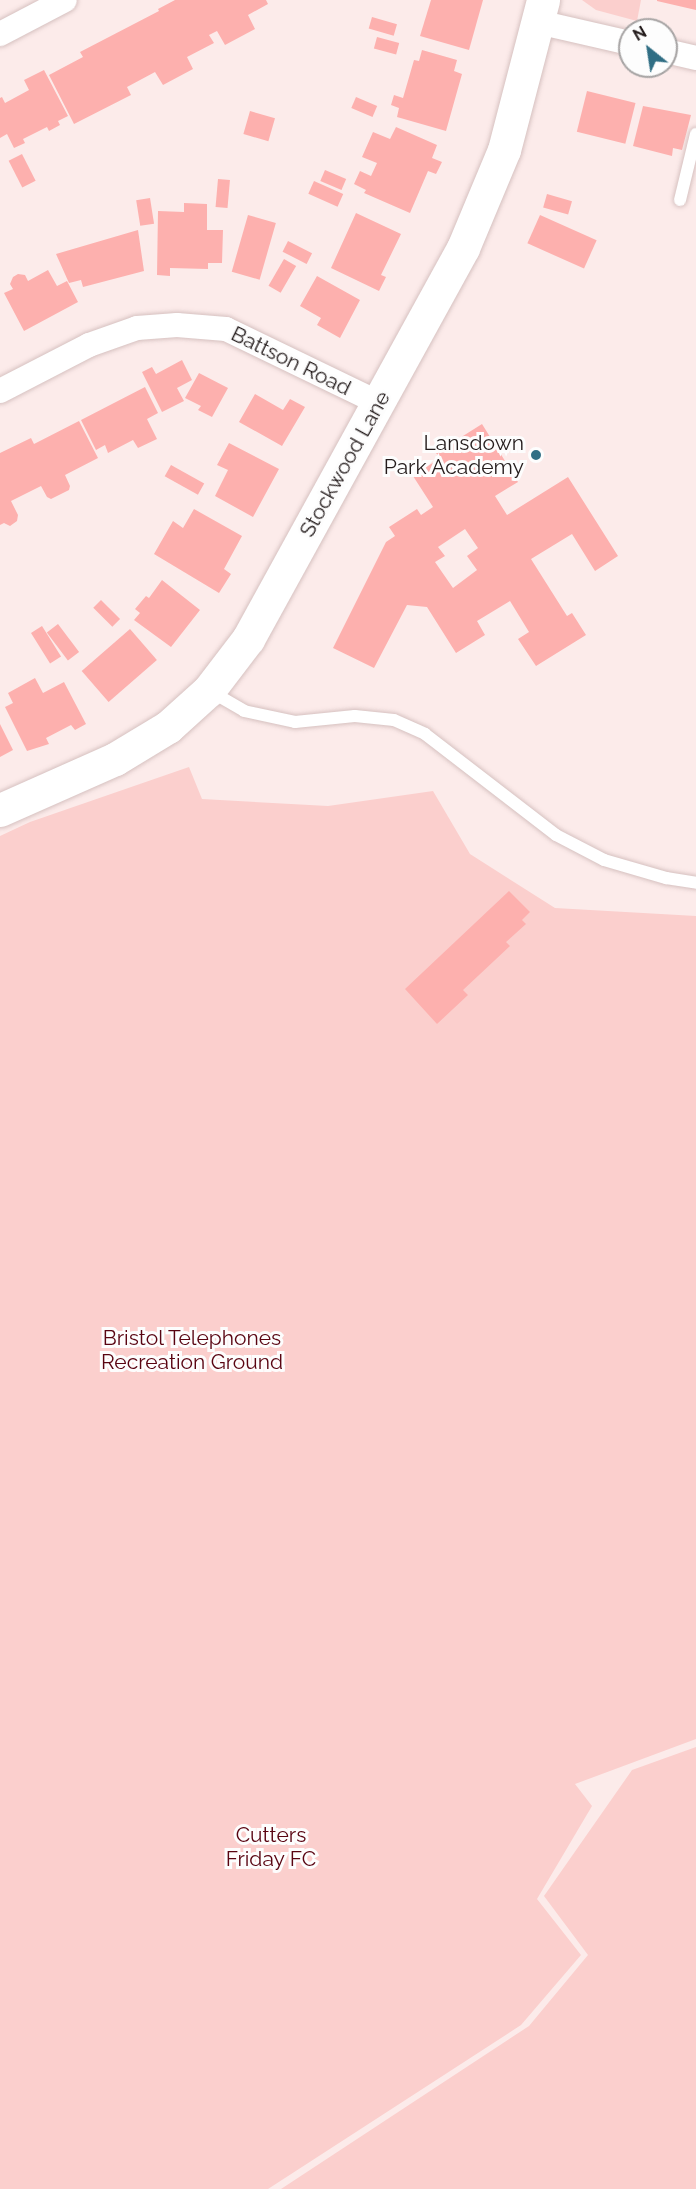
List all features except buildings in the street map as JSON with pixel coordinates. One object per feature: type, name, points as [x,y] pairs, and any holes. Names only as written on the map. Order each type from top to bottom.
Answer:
[{"type":"street","points":[[0,34],[65,0]]},
{"type":"street","points":[[541,11],[618,39]]},
{"type":"street","name":"Stockwood Lane","points":[[0,810],[115,759],[168,727],[209,690],[248,639],[463,248],[504,150],[541,11]]},
{"type":"street","points":[[678,54],[696,58]]},
{"type":"street","name":"Battson Road","points":[[0,392],[89,345],[137,328],[177,325],[226,329],[379,403]]},
{"type":"lane","points":[[680,200],[696,134]]},
{"type":"lane","points":[[209,690],[244,711],[295,722],[355,716],[394,720],[425,734],[556,835],[604,860],[666,878],[696,883]]},
{"type":"green space","points":[[582,0],[641,0],[638,18],[626,18],[596,10]]},
{"type":"green space","points":[[189,767],[202,799],[328,806],[433,791],[470,854],[555,908],[696,916],[696,1739],[575,1784],[592,1806],[537,1899],[581,1955],[521,2025],[268,2189],[0,2189],[0,836],[30,822]]},
{"type":"green space","points":[[696,1747],[696,2189],[281,2189],[529,2026],[588,1955],[544,1896],[632,1770]]},
{"type":"place","name":"Lansdown Park Academy","points":[[536,455]]},
{"type":"park label","name":"Bristol Telephones Recreation Ground","points":[[192,1350]]},
{"type":"park label","name":"Cutters Friday FC","points":[[271,1847]]}]
